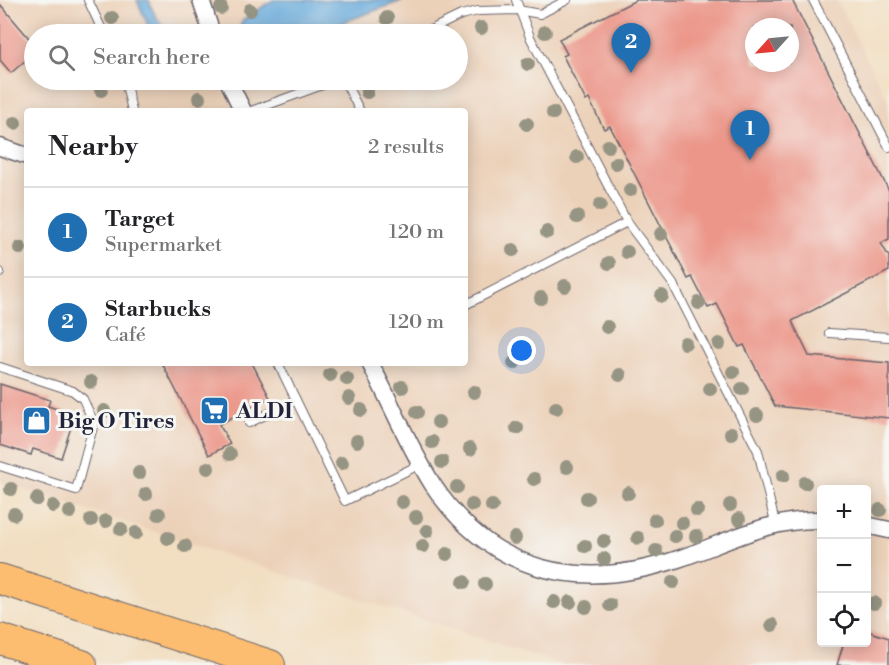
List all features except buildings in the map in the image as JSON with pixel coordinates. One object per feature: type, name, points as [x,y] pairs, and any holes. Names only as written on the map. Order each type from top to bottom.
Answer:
[{"type":"highway","points":[[0,561],[136,622]]},
{"type":"highway","points":[[0,579],[270,665]]},
{"type":"highway","points":[[0,639],[82,665]]},
{"type":"street","points":[[201,0],[209,24]]},
{"type":"street","points":[[233,90],[242,108]]},
{"type":"street","points":[[0,147],[24,155]]},
{"type":"street","points":[[372,366],[421,464],[451,508],[490,545],[528,565],[551,572],[601,575],[628,573],[676,560],[775,523],[817,520]]},
{"type":"street","points":[[871,526],[889,530]]},
{"type":"lane","points":[[88,0],[99,24]]},
{"type":"lane","points":[[516,0],[518,10],[627,222],[673,284],[758,451],[775,523]]},
{"type":"lane","points":[[442,24],[460,15],[478,11],[518,10],[540,14],[567,0]]},
{"type":"lane","points":[[813,0],[889,147]]},
{"type":"lane","points":[[127,90],[131,108]]},
{"type":"lane","points":[[259,108],[309,90]]},
{"type":"lane","points":[[349,90],[358,108]]},
{"type":"lane","points":[[468,303],[627,222]]},
{"type":"lane","points":[[829,333],[889,337]]},
{"type":"lane","points":[[279,366],[345,501],[421,464]]},
{"type":"lane","points":[[0,367],[73,391],[83,399],[94,423],[76,490],[0,466]]},
{"type":"lane","points":[[249,423],[296,400]]},
{"type":"shaded area","points":[[0,0],[837,0],[889,103],[889,665],[563,665],[0,482]]},
{"type":"water","points":[[137,0],[149,0],[162,24],[148,24]]},
{"type":"water","points":[[273,0],[404,0],[338,24],[241,24],[243,20]]},
{"type":"place","name":"Starbucks","points":[[631,73]]},
{"type":"place","name":"Target","points":[[750,160]]},
{"type":"place","name":"ALDI","points":[[215,411]]},
{"type":"place","name":"Big O Tires","points":[[37,421]]}]
